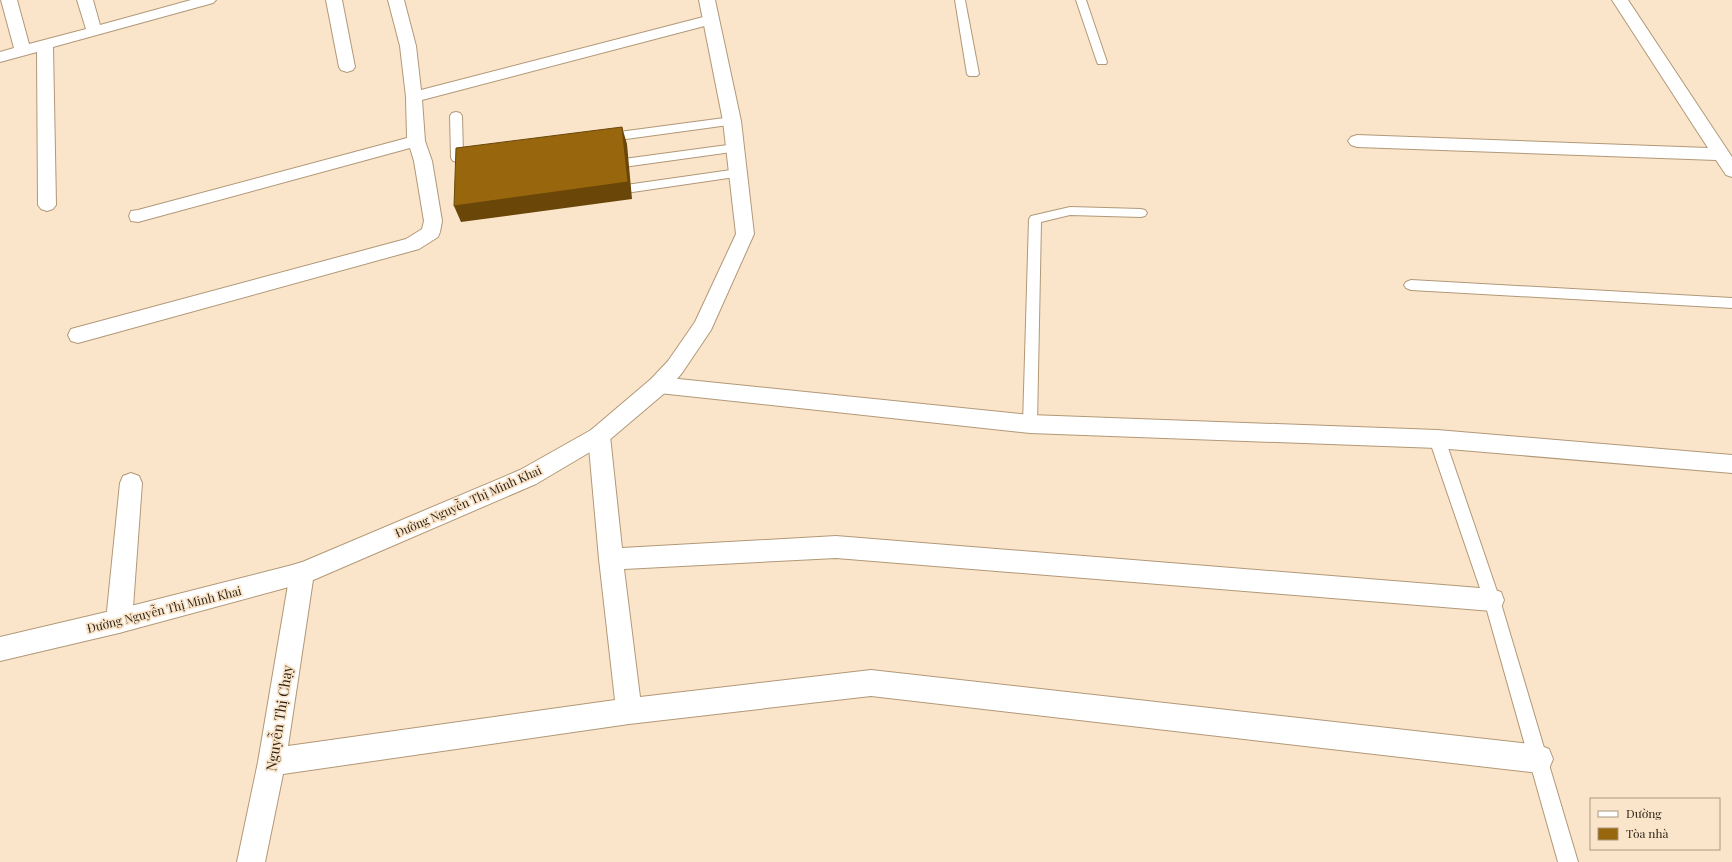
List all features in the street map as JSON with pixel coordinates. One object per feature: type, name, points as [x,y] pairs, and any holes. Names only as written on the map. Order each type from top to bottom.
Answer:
[{"type":"street","points":[[9,0],[23,51]]},
{"type":"street","points":[[85,0],[94,31]]},
{"type":"street","points":[[0,57],[208,0]]},
{"type":"street","points":[[334,0],[347,67]]},
{"type":"street","points":[[78,335],[412,244],[431,232],[433,221],[423,161],[416,141],[414,97],[408,46],[396,0]]},
{"type":"street","points":[[1620,0],[1732,171]]},
{"type":"street","points":[[414,97],[709,10]]},
{"type":"street","name":"Đường Nguyễn Thị Minh Khai","points":[[0,649],[119,621],[302,573],[528,477],[599,436],[659,385],[676,367],[704,325],[745,234],[732,121],[709,10]]},
{"type":"street","points":[[45,44],[48,205]]},
{"type":"street","points":[[138,216],[416,141]]},
{"type":"street","points":[[1357,141],[1721,154]]},
{"type":"street","points":[[659,385],[1030,424],[1437,439],[1732,464]]},
{"type":"street","points":[[599,436],[611,559],[629,711]]},
{"type":"street","points":[[119,621],[131,483]]},
{"type":"street","points":[[611,559],[836,547],[1492,600]]},
{"type":"street","name":"Nguyễn Thị Chạy","points":[[251,862],[272,762],[302,573]]},
{"type":"street","points":[[272,762],[629,711],[871,683],[1539,759]]},
{"type":"lane","points":[[960,0],[973,74]]},
{"type":"lane","points":[[1081,0],[1102,62]]},
{"type":"lane","points":[[456,116],[458,172]]},
{"type":"lane","points":[[591,140],[732,121]]},
{"type":"lane","points":[[600,167],[735,148]]},
{"type":"lane","points":[[458,158],[481,155]]},
{"type":"lane","points":[[598,193],[738,174]]},
{"type":"lane","points":[[1030,424],[1035,220],[1070,212],[1141,213]]},
{"type":"lane","points":[[1411,285],[1732,302]]},
{"type":"lane","points":[[1437,439],[1492,600],[1568,862]]},
{"type":"building","points":[[622,127],[628,182],[454,206],[456,148]]}]
